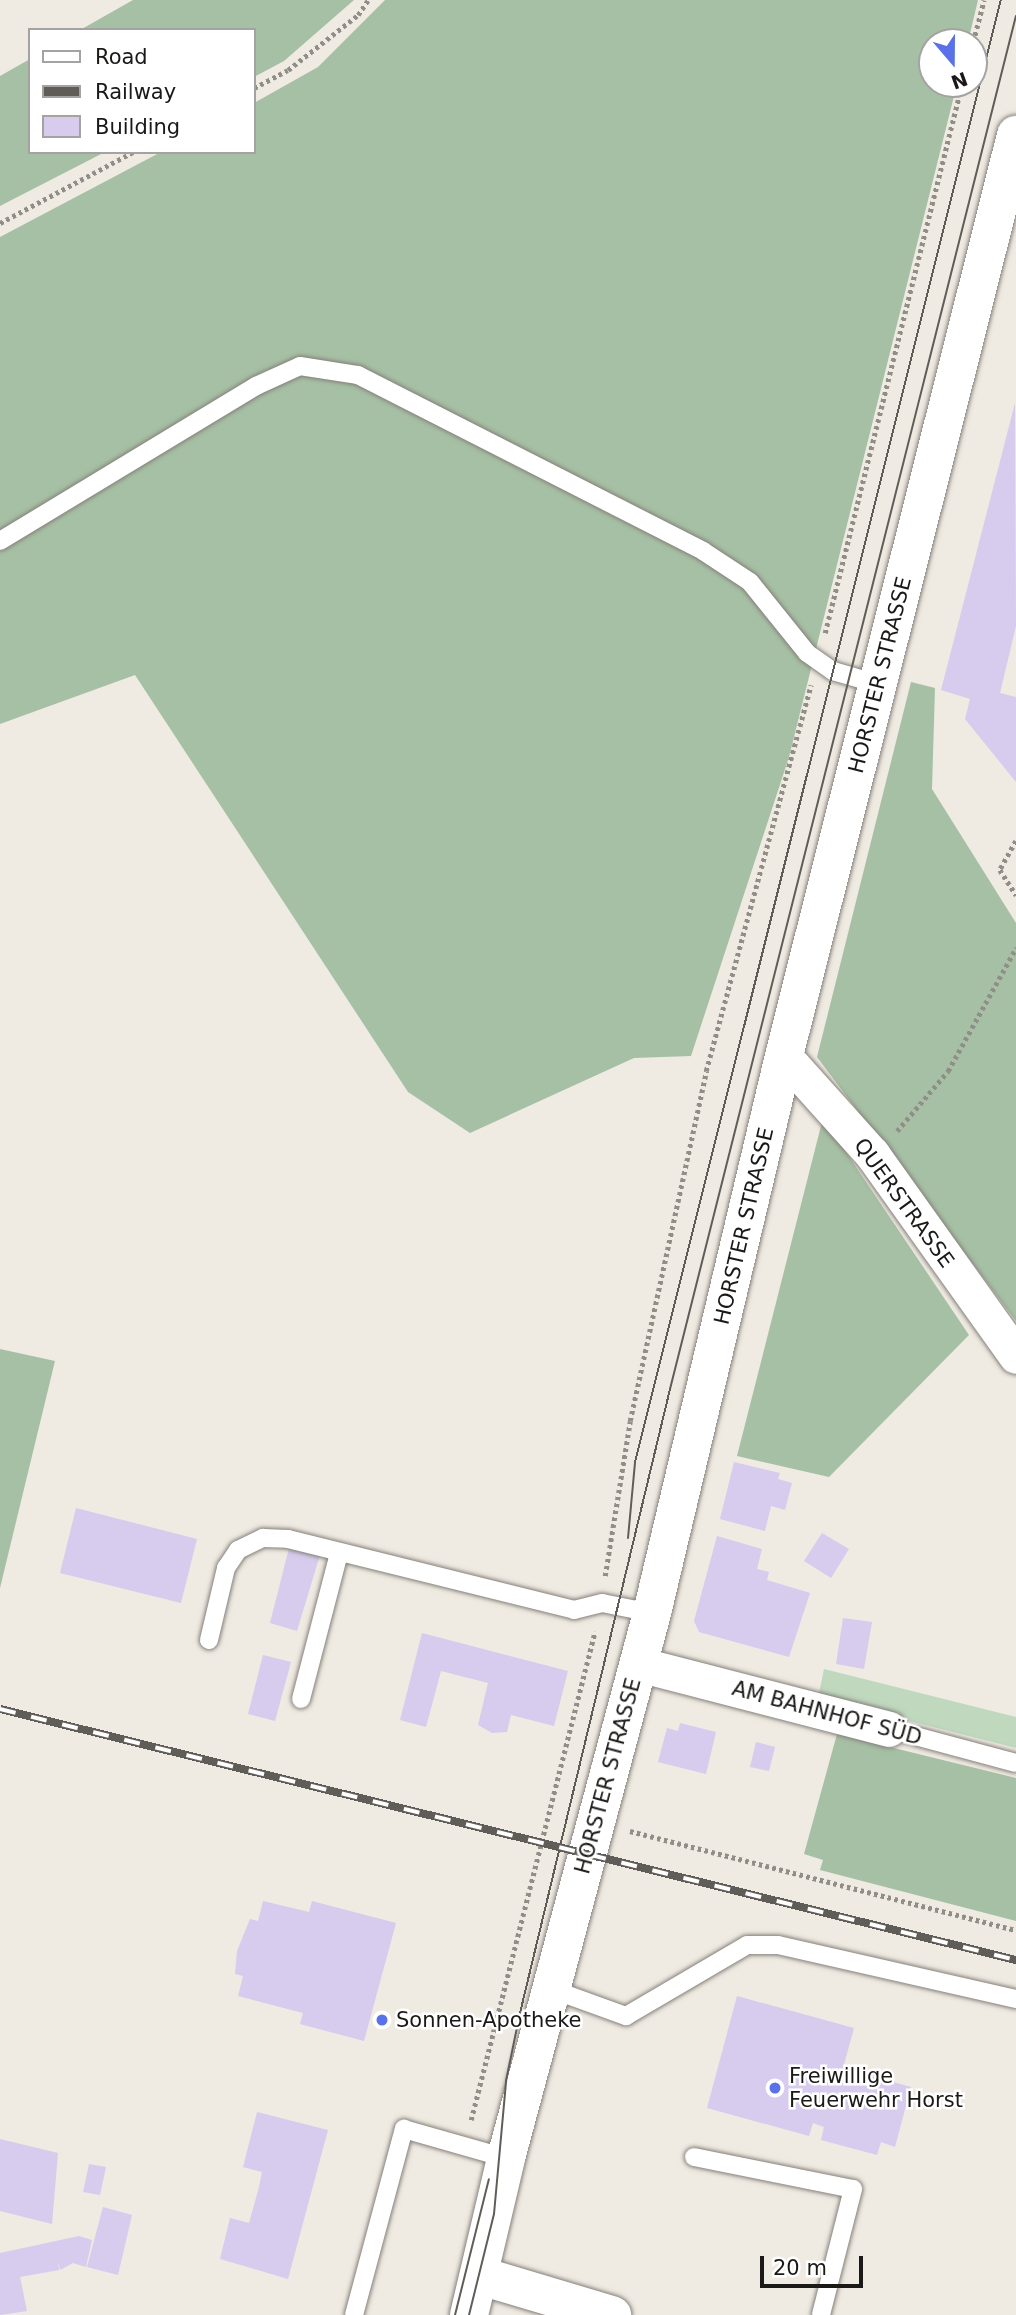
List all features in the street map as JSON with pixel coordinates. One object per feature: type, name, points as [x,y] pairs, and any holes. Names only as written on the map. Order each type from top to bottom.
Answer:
[{"type":"main road","name":"HORSTER STRASSE","points":[[470,2315],[506,2158],[554,1990],[595,1822],[652,1612],[785,1056],[1016,135]]},
{"type":"main road","points":[[481,2276],[612,2315]]},
{"type":"street","name":"QUERSTRASSE","points":[[785,1056],[872,1154],[1016,1356]]},
{"type":"street","name":"AM BAHNHOF SÜD","points":[[638,1664],[889,1729]]},
{"type":"lane","points":[[0,541],[256,386],[300,366],[358,375],[703,551],[750,582],[817,660],[849,678],[878,684]]},
{"type":"lane","points":[[209,1640],[219,1589],[238,1550],[263,1538],[339,1553],[574,1610],[652,1612]]},
{"type":"lane","points":[[301,1699],[339,1553]]},
{"type":"lane","name":"AM BAHNHOF SÜD","points":[[889,1729],[1016,1763]]},
{"type":"lane","points":[[554,1990],[626,2016],[747,1945],[778,1945],[1016,1999]]},
{"type":"lane","points":[[354,2315],[404,2129],[506,2158]]},
{"type":"lane","points":[[694,2157],[853,2189],[821,2315]]},
{"type":"path","points":[[256,87],[289,70],[358,15],[368,0]]},
{"type":"path","points":[[977,28],[984,0]]},
{"type":"path","points":[[471,2120],[600,1610],[629,1421],[706,1071],[817,660],[958,98]]},
{"type":"path","points":[[0,223],[129,154]]},
{"type":"path","points":[[1016,841],[1000,870],[1016,895]]},
{"type":"path","points":[[872,1154],[948,1071],[1016,948]]},
{"type":"path","points":[[595,1822],[1016,1930]]},
{"type":"green space","points":[[133,0],[354,0],[284,61],[256,76],[256,28],[84,28]]},
{"type":"green space","points":[[385,0],[978,0],[971,28],[918,28],[918,98],[954,98],[789,757],[691,1056],[634,1058],[470,1133],[408,1092],[135,675],[0,724],[0,237],[157,154],[256,154],[256,102],[318,67]]},
{"type":"green space","points":[[28,60],[28,154],[101,154],[0,206],[0,76]]},
{"type":"green space","points":[[911,682],[935,688],[932,789],[1016,923],[1016,1321],[817,1057]]},
{"type":"green space","points":[[823,1118],[969,1335],[829,1477],[737,1456]]},
{"type":"green space","points":[[0,1349],[55,1361],[0,1588]]},
{"type":"green space","points":[[824,1669],[1016,1717],[1016,1748],[818,1698]]},
{"type":"green space","points":[[837,1734],[1016,1778],[1016,1921],[820,1870],[823,1860],[804,1854]]},
{"type":"building","points":[[1015,403],[1016,626],[1000,693],[1016,697],[1016,782],[965,719],[970,699],[941,690]]},
{"type":"building","points":[[734,1462],[780,1473],[778,1479],[792,1483],[785,1510],[771,1506],[765,1531],[720,1519]]},
{"type":"building","points":[[76,1508],[197,1539],[181,1603],[60,1573]]},
{"type":"building","points":[[822,1533],[849,1549],[831,1578],[804,1561]]},
{"type":"building","points":[[717,1536],[762,1549],[757,1569],[769,1572],[767,1580],[810,1593],[789,1657],[699,1632],[694,1621]]},
{"type":"building","points":[[289,1548],[320,1555],[297,1631],[270,1623]]},
{"type":"building","points":[[843,1618],[872,1622],[864,1669],[836,1664]]},
{"type":"building","points":[[422,1633],[568,1671],[554,1726],[511,1715],[507,1732],[492,1733],[478,1725],[488,1683],[441,1671],[426,1727],[400,1720]]},
{"type":"building","points":[[263,1655],[291,1662],[275,1721],[248,1714]]},
{"type":"building","points":[[680,1723],[716,1732],[706,1774],[658,1762],[667,1728],[678,1731]]},
{"type":"building","points":[[756,1742],[775,1747],[769,1771],[750,1767]]},
{"type":"building","points":[[263,1901],[309,1912],[312,1901],[396,1923],[364,2041],[300,2024],[303,2013],[238,1996],[243,1976],[235,1974],[237,1951],[250,1919],[258,1921]]},
{"type":"building","points":[[737,1996],[854,2028],[843,2068],[911,2087],[895,2147],[881,2142],[877,2155],[821,2140],[824,2127],[813,2123],[809,2136],[707,2108]]},
{"type":"building","points":[[257,2112],[328,2130],[288,2279],[220,2259],[230,2218],[249,2223],[259,2187],[262,2172],[243,2167]]},
{"type":"building","points":[[0,2139],[58,2153],[52,2224],[0,2211]]},
{"type":"building","points":[[89,2164],[106,2167],[100,2195],[83,2192]]},
{"type":"building","points":[[103,2207],[132,2215],[118,2275],[87,2267]]},
{"type":"building","points":[[79,2236],[92,2240],[86,2267],[73,2263],[60,2270],[58,2261],[59,2270],[20,2277],[27,2311],[0,2315],[0,2253]]},
{"type":"tram line","points":[[628,1538],[635,1462],[1001,0]]},
{"type":"tram line","points":[[469,2315],[494,2214],[506,2081],[520,2013],[670,1389],[1016,16]]},
{"type":"tram line","points":[[455,2315],[489,2179]]},
{"type":"railway","points":[[0,1709],[1016,1960]]},
{"type":"place","name":"Sonnen-Apotheke","points":[[382,2020]]},
{"type":"place","name":"Freiwillige Feuerwehr Horst","points":[[775,2088]]}]
